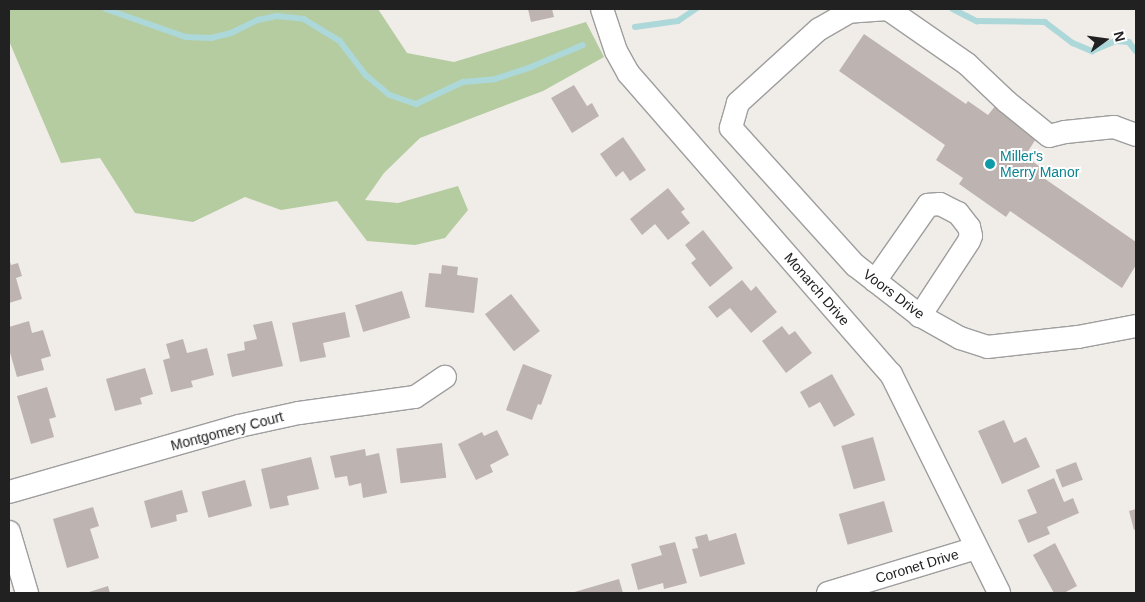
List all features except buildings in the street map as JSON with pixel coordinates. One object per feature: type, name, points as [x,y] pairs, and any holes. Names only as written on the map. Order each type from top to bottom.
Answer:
[{"type":"street","name":"Monarch Drive","points":[[602,9],[616,51],[630,74],[891,374],[999,593]]},
{"type":"street","name":"Voors Drive","points":[[1136,135],[1114,127],[1065,132],[1049,136],[1007,102],[967,64],[888,10],[848,12],[819,29],[738,104],[731,128],[856,265],[920,316],[960,338],[987,347],[1078,336],[1136,326]]},
{"type":"street","points":[[875,280],[928,206],[940,204],[958,213],[969,227],[970,241],[920,316]]},
{"type":"street","name":"Montgomery Court","points":[[9,492],[239,426],[300,413],[415,396],[445,377]]},
{"type":"street","points":[[9,532],[27,593]]},
{"type":"street","name":"Coronet Drive","points":[[828,593],[976,548]]},
{"type":"green space","points":[[9,9],[378,9],[407,53],[454,62],[586,22],[604,57],[543,91],[420,138],[384,173],[365,200],[398,203],[458,186],[468,210],[445,238],[415,245],[367,241],[337,201],[281,210],[245,197],[193,222],[135,213],[100,158],[61,163],[9,41]]},
{"type":"waterway","points":[[106,9],[186,37],[211,38],[231,33],[258,20],[277,16],[304,19],[340,41],[366,75],[390,95],[416,104],[463,82],[495,79],[531,67],[583,45]]},
{"type":"waterway","points":[[635,27],[678,21],[696,9]]},
{"type":"waterway","points":[[953,9],[977,21],[1045,22],[1073,43],[1092,51],[1116,41],[1129,42],[1136,51]]},
{"type":"place","name":"Miller's Merry Manor","points":[[990,164]]}]
